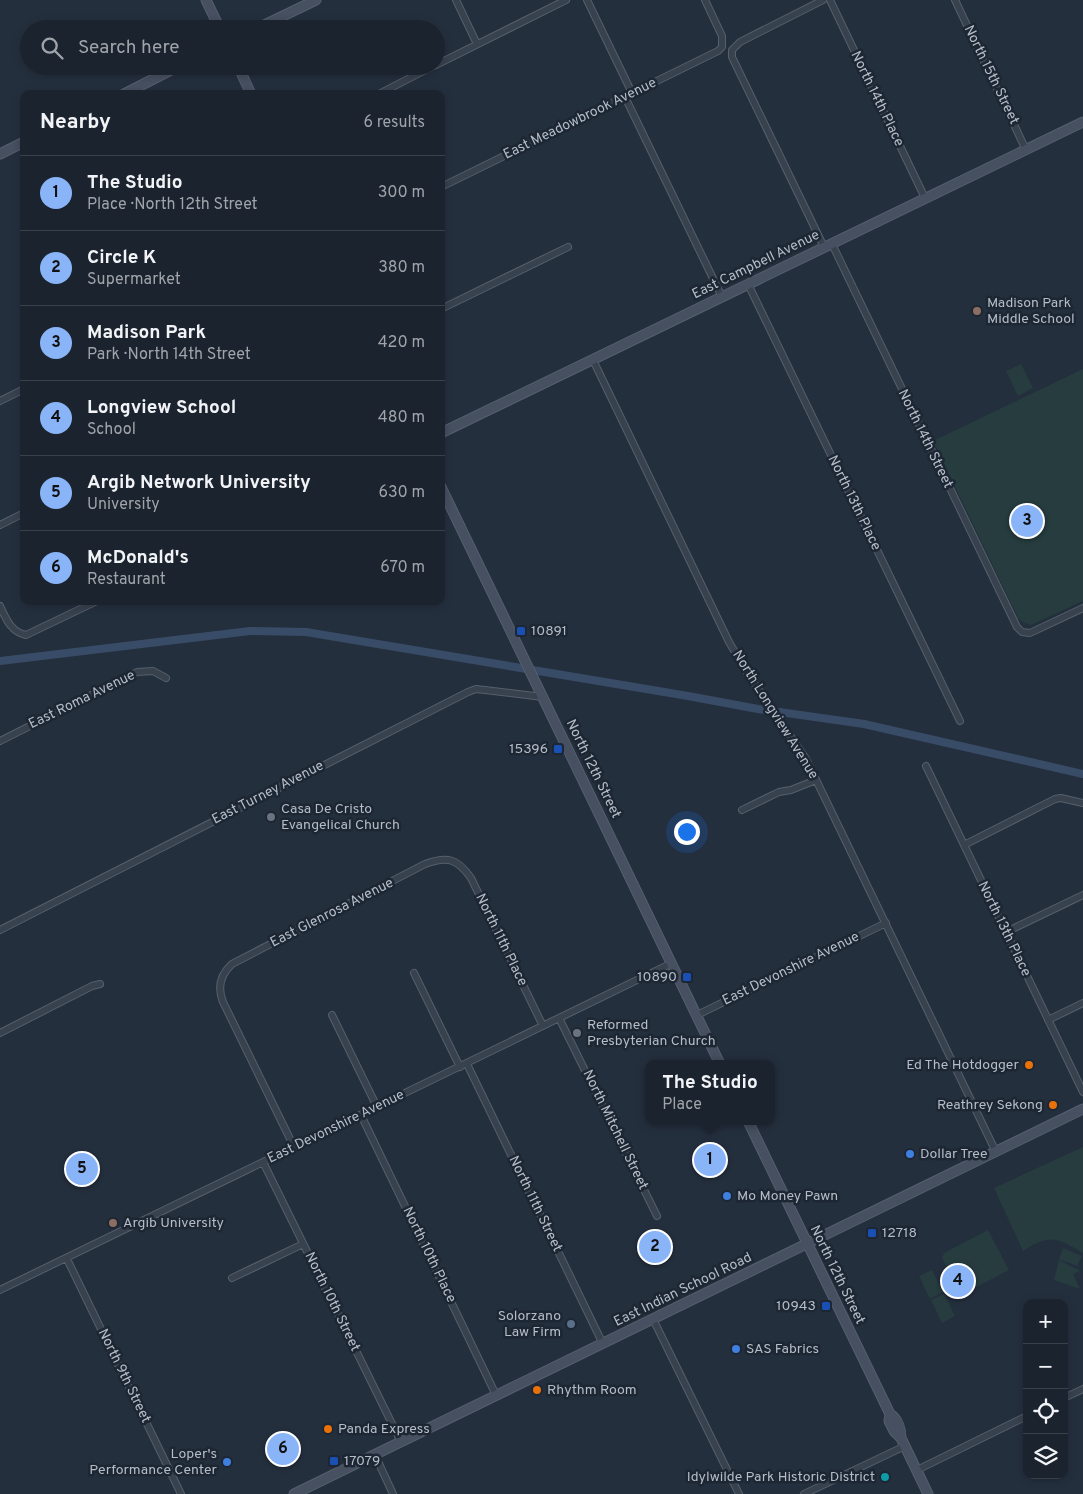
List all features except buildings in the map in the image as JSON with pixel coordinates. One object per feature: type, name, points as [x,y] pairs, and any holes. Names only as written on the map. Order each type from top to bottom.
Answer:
[{"type":"street","points":[[206,0],[216,20]]},
{"type":"street","points":[[275,20],[316,0]]},
{"type":"street","points":[[456,0],[477,44]]},
{"type":"street","points":[[445,61],[566,0]]},
{"type":"street","points":[[587,0],[632,94]]},
{"type":"street","name":"East Meadowbrook Avenue","points":[[445,185],[718,51],[722,47],[722,36],[705,0]]},
{"type":"street","name":"North 14th Street","points":[[823,0],[740,42],[732,50],[732,57],[1017,627],[1022,632],[1030,633],[1083,608]]},
{"type":"street","name":"North 14th Place","points":[[830,0],[925,198]]},
{"type":"street","name":"North 15th Street","points":[[955,0],[1026,150]]},
{"type":"street","points":[[133,90],[162,75]]},
{"type":"street","points":[[242,75],[249,90]]},
{"type":"street","points":[[386,90],[417,75]]},
{"type":"street","points":[[625,97],[722,297]]},
{"type":"street","name":"East Campbell Avenue","points":[[445,432],[1083,122]]},
{"type":"street","points":[[0,154],[20,144]]},
{"type":"street","points":[[445,307],[568,247]]},
{"type":"street","name":"North 13th Place","points":[[748,284],[960,721]]},
{"type":"street","name":"North Longview Avenue","points":[[593,360],[729,642],[766,701],[806,759],[996,1152]]},
{"type":"street","points":[[0,401],[20,391]]},
{"type":"street","name":"North 12th Street","points":[[445,495],[718,1060]]},
{"type":"street","points":[[0,525],[20,515]]},
{"type":"street","points":[[0,606],[10,626],[21,634],[30,634],[89,605]]},
{"type":"street","name":"East Roma Avenue","points":[[0,741],[137,672],[153,671],[166,678]]},
{"type":"street","name":"East Turney Avenue","points":[[0,930],[468,692],[476,689],[543,697]]},
{"type":"street","name":"North 13th Place","points":[[926,766],[1083,1092]]},
{"type":"street","points":[[742,810],[779,792],[791,790],[816,780]]},
{"type":"street","points":[[964,844],[1055,800],[1062,798],[1083,803]]},
{"type":"street","name":"East Glenrosa Avenue","points":[[294,1147],[223,1002],[220,980],[232,964],[425,864],[435,861],[452,860]]},
{"type":"street","name":"North 11th Place","points":[[452,860],[459,864],[471,878],[543,1026]]},
{"type":"street","points":[[1006,932],[1083,895]]},
{"type":"street","name":"East Devonshire Avenue","points":[[697,1015],[886,923]]},
{"type":"street","name":"East Devonshire Avenue","points":[[0,1290],[672,963]]},
{"type":"street","points":[[414,973],[460,1067]]},
{"type":"street","points":[[0,1033],[92,986],[100,984]]},
{"type":"street","points":[[1048,1020],[1083,1003]]},
{"type":"street","points":[[332,1015],[377,1107]]},
{"type":"street","name":"North Mitchell Street","points":[[559,1018],[657,1216]]},
{"type":"street","name":"North 11th Street","points":[[467,1064],[603,1344]]},
{"type":"street","name":"East Indian School Road","points":[[294,1494],[1083,1109]]},
{"type":"street","name":"North 10th Place","points":[[362,1115],[496,1395]]},
{"type":"street","name":"North 12th Street","points":[[750,1125],[890,1414],[889,1421],[903,1442],[928,1494]]},
{"type":"street","name":"North 10th Street","points":[[263,1162],[401,1442]]},
{"type":"street","points":[[232,1278],[303,1244]]},
{"type":"street","name":"North 9th Street","points":[[67,1259],[182,1494]]},
{"type":"street","points":[[653,1319],[739,1494]]},
{"type":"street","points":[[1068,1396],[1083,1389]]},
{"type":"street","points":[[917,1470],[1023,1418]]},
{"type":"street","points":[[804,1494],[903,1442]]},
{"type":"street","points":[[374,1455],[393,1494]]},
{"type":"green space","points":[[1021,364],[1033,388],[1018,396],[1006,371]]},
{"type":"green space","points":[[1083,369],[1083,601],[1031,625],[1022,622],[1018,618],[933,441]]},
{"type":"green space","points":[[1083,1147],[1083,1253],[1053,1240],[1040,1242],[1023,1251],[994,1188]]},
{"type":"green space","points":[[988,1230],[1009,1270],[961,1295],[942,1258],[944,1253]]},
{"type":"green space","points":[[1063,1248],[1082,1256],[1077,1266],[1059,1259]]},
{"type":"green space","points":[[1059,1260],[1080,1271],[1073,1274],[1080,1289],[1054,1280]]},
{"type":"green space","points":[[932,1270],[943,1292],[930,1299],[919,1276]]},
{"type":"green space","points":[[944,1294],[955,1316],[942,1323],[931,1300]]},
{"type":"waterway","points":[[0,661],[250,631],[306,632],[758,709],[864,724],[1083,774]]},
{"type":"place","name":"Madison Park Middle School","points":[[977,311]]},
{"type":"place","name":"Madison Park","points":[[1027,521]]},
{"type":"place","name":"10891","points":[[521,631]]},
{"type":"place","name":"15396","points":[[558,749]]},
{"type":"place","name":"Casa De Cristo Evangelical Church","points":[[271,817]]},
{"type":"place","name":"10890","points":[[687,977]]},
{"type":"place","name":"Reformed Presbyterian Church","points":[[577,1033]]},
{"type":"place","name":"Ed The Hotdogger","points":[[1029,1065]]},
{"type":"place","name":"Reathrey Sekong","points":[[1053,1105]]},
{"type":"place","name":"Dollar Tree","points":[[910,1154]]},
{"type":"place","name":"The Studio","points":[[710,1160]]},
{"type":"place","name":"Argib Network University","points":[[82,1169]]},
{"type":"place","name":"Mo Money Pawn","points":[[727,1196]]},
{"type":"place","name":"Argib University","points":[[113,1223]]},
{"type":"place","name":"12718","points":[[872,1233]]},
{"type":"place","name":"Circle K","points":[[655,1247]]},
{"type":"place","name":"Longview School","points":[[958,1281]]},
{"type":"place","name":"10943","points":[[826,1306]]},
{"type":"place","name":"Solorzano Law Firm","points":[[571,1324]]},
{"type":"place","name":"SAS Fabrics","points":[[736,1349]]},
{"type":"place","name":"Rhythm Room","points":[[537,1390]]},
{"type":"place","name":"Panda Express","points":[[328,1429]]},
{"type":"place","name":"McDonald's","points":[[283,1449]]},
{"type":"place","name":"17079","points":[[334,1461]]},
{"type":"place","name":"Loper's Performance Center","points":[[227,1462]]},
{"type":"place","name":"Idylwilde Park Historic District","points":[[885,1477]]}]
